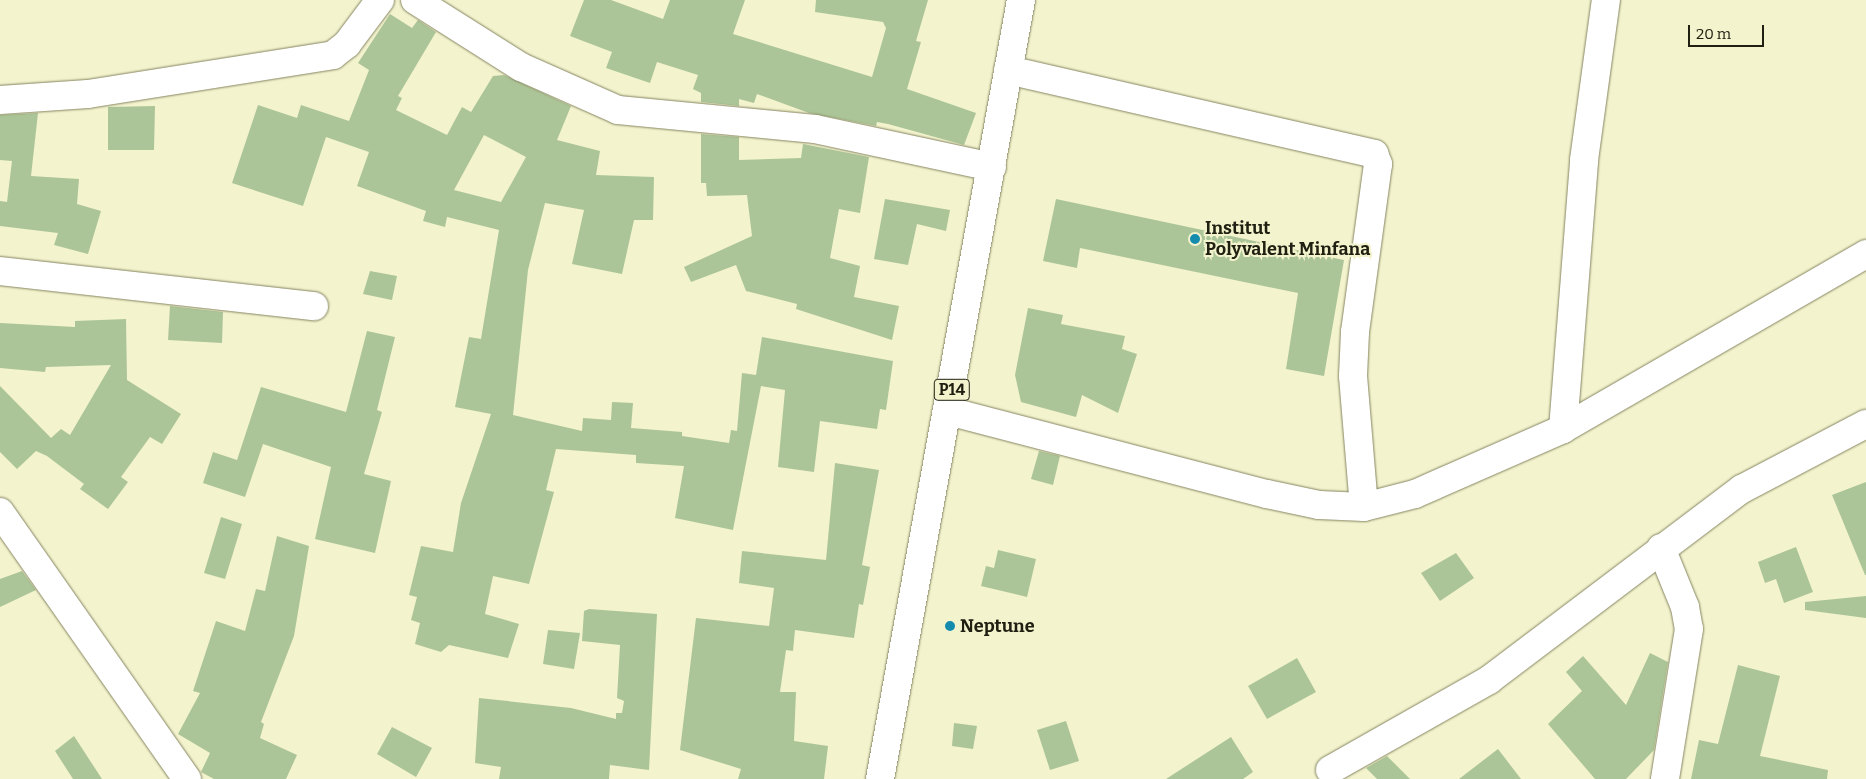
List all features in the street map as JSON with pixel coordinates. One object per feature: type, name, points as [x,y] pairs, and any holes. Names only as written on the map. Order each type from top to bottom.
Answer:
[{"type":"street","points":[[0,100],[88,94],[332,55],[346,44],[380,0]]},
{"type":"street","points":[[415,0],[521,67],[618,110],[815,129],[992,167]]},
{"type":"street","name":"P14","points":[[880,779],[1021,0]]},
{"type":"street","points":[[1563,428],[1584,160],[1606,0]]},
{"type":"street","points":[[1008,70],[1374,154],[1378,164],[1355,332],[1364,507]]},
{"type":"street","points":[[948,411],[1268,494],[1319,505],[1364,507],[1415,494],[1563,428],[1866,254]]},
{"type":"street","points":[[0,271],[314,306]]},
{"type":"street","points":[[1330,770],[1489,680],[1661,548],[1742,490],[1866,424]]},
{"type":"street","points":[[0,512],[187,779]]},
{"type":"street","points":[[1661,548],[1685,607],[1689,629],[1666,779]]},
{"type":"building","points":[[584,0],[611,0],[663,19],[670,0],[745,0],[733,34],[872,77],[886,28],[883,22],[815,12],[816,0],[928,0],[916,41],[921,42],[907,89],[976,113],[964,145],[888,124],[877,122],[876,126],[809,113],[757,94],[754,103],[739,99],[739,106],[701,102],[701,93],[693,89],[698,75],[657,62],[650,83],[606,68],[612,52],[570,36]]},
{"type":"building","points":[[390,14],[412,28],[418,20],[436,32],[398,96],[402,98],[396,110],[447,135],[462,107],[471,112],[493,76],[504,75],[571,106],[557,140],[600,151],[596,175],[654,177],[653,220],[634,220],[622,274],[572,264],[584,210],[545,203],[528,270],[513,415],[582,431],[583,418],[611,420],[612,402],[633,403],[631,428],[682,432],[682,436],[729,443],[731,430],[737,431],[742,373],[756,375],[762,337],[893,361],[886,410],[880,409],[877,429],[820,421],[814,472],[778,467],[785,390],[761,386],[733,530],[675,518],[684,466],[636,463],[636,455],[556,449],[546,490],[554,492],[529,584],[493,576],[485,614],[519,624],[508,658],[449,645],[441,652],[415,644],[420,623],[411,620],[417,597],[409,595],[421,546],[453,552],[461,503],[491,414],[455,407],[469,337],[481,339],[499,230],[447,217],[445,227],[423,221],[426,211],[357,186],[369,152],[326,137],[303,206],[232,183],[258,105],[297,118],[301,105],[349,121],[369,70],[358,63]],"holes":[[[484,135],[526,157],[501,202],[454,190]]]},
{"type":"building","points":[[155,106],[154,150],[108,150],[108,107]]},
{"type":"building","points":[[38,113],[31,176],[79,179],[77,204],[101,211],[88,254],[54,245],[58,233],[0,226],[0,201],[7,202],[12,161],[0,160],[0,115]]},
{"type":"building","points":[[701,134],[739,137],[739,160],[801,158],[803,144],[869,157],[860,213],[839,209],[830,258],[860,266],[854,297],[899,306],[892,340],[796,309],[797,304],[746,291],[736,265],[691,282],[684,267],[752,236],[747,195],[707,196],[706,183],[701,183]]},
{"type":"building","points":[[885,199],[950,210],[946,231],[917,224],[908,265],[874,259]]},
{"type":"building","points":[[1056,199],[1344,260],[1324,376],[1286,369],[1298,293],[1080,248],[1077,268],[1043,261]]},
{"type":"building","points":[[370,271],[397,276],[392,300],[363,294]]},
{"type":"building","points":[[170,306],[223,312],[222,343],[168,340]]},
{"type":"building","points":[[1028,308],[1063,315],[1061,324],[1125,336],[1122,349],[1137,354],[1118,413],[1082,395],[1076,417],[1021,402],[1015,375]]},
{"type":"building","points":[[126,319],[127,380],[181,414],[162,444],[150,437],[121,477],[128,482],[108,509],[80,489],[84,484],[47,456],[36,451],[17,469],[0,452],[0,386],[51,438],[61,429],[70,435],[111,365],[46,367],[45,372],[0,368],[0,323],[75,327],[75,321]]},
{"type":"building","points":[[367,331],[395,337],[377,410],[382,412],[364,474],[391,481],[375,553],[315,539],[331,467],[263,444],[245,497],[203,483],[213,452],[237,460],[261,387],[346,412]]},
{"type":"building","points":[[1039,451],[1060,456],[1053,485],[1031,479]]},
{"type":"building","points":[[835,463],[879,470],[862,565],[870,567],[863,605],[859,604],[854,638],[795,630],[793,651],[786,650],[780,692],[796,692],[794,741],[828,746],[824,779],[738,779],[741,769],[680,750],[696,618],[769,626],[774,588],[739,583],[742,551],[826,560]]},
{"type":"building","points":[[1866,482],[1866,575],[1865,575],[1832,495]]},
{"type":"building","points":[[221,517],[242,524],[225,579],[204,573]]},
{"type":"building","points":[[277,536],[309,546],[294,636],[261,722],[264,724],[260,738],[297,755],[286,779],[214,779],[201,772],[210,753],[178,734],[200,693],[193,691],[216,621],[245,631],[256,589],[265,591]]},
{"type":"building","points":[[1796,547],[1813,592],[1784,603],[1776,579],[1765,583],[1758,562]]},
{"type":"building","points":[[998,550],[1036,559],[1027,597],[981,586],[986,566],[994,568]]},
{"type":"building","points":[[1456,553],[1474,578],[1440,601],[1421,573]]},
{"type":"building","points":[[22,571],[36,590],[0,607],[0,579]]},
{"type":"building","points":[[1866,596],[1866,618],[1805,610],[1805,602]]},
{"type":"building","points":[[589,609],[657,614],[649,770],[610,765],[609,779],[499,779],[501,767],[475,763],[479,698],[571,708],[616,719],[616,713],[622,713],[624,701],[617,698],[620,645],[582,641],[584,611]]},
{"type":"building","points":[[548,630],[580,633],[574,669],[543,664]]},
{"type":"building","points":[[1650,653],[1668,662],[1654,750],[1626,779],[1595,779],[1548,724],[1582,691],[1566,672],[1583,656],[1626,705]]},
{"type":"building","points":[[1297,658],[1316,692],[1267,719],[1248,686]]},
{"type":"building","points":[[1738,665],[1780,676],[1760,756],[1828,770],[1827,779],[1691,779],[1699,740],[1718,744]]},
{"type":"building","points":[[1066,721],[1079,761],[1050,770],[1037,730]]},
{"type":"building","points":[[954,723],[977,726],[973,749],[952,746]]},
{"type":"building","points":[[392,727],[432,748],[416,777],[377,754]]},
{"type":"building","points":[[74,736],[102,779],[73,779],[55,751]]},
{"type":"building","points":[[1231,737],[1253,772],[1243,779],[1166,779]]},
{"type":"building","points":[[1498,749],[1521,779],[1459,779]]},
{"type":"building","points":[[1387,756],[1410,779],[1377,779],[1366,768]]},
{"type":"place","name":"Institut Polyvalent Minfana","points":[[1195,239]]},
{"type":"place","name":"Neptune","points":[[950,626]]}]
